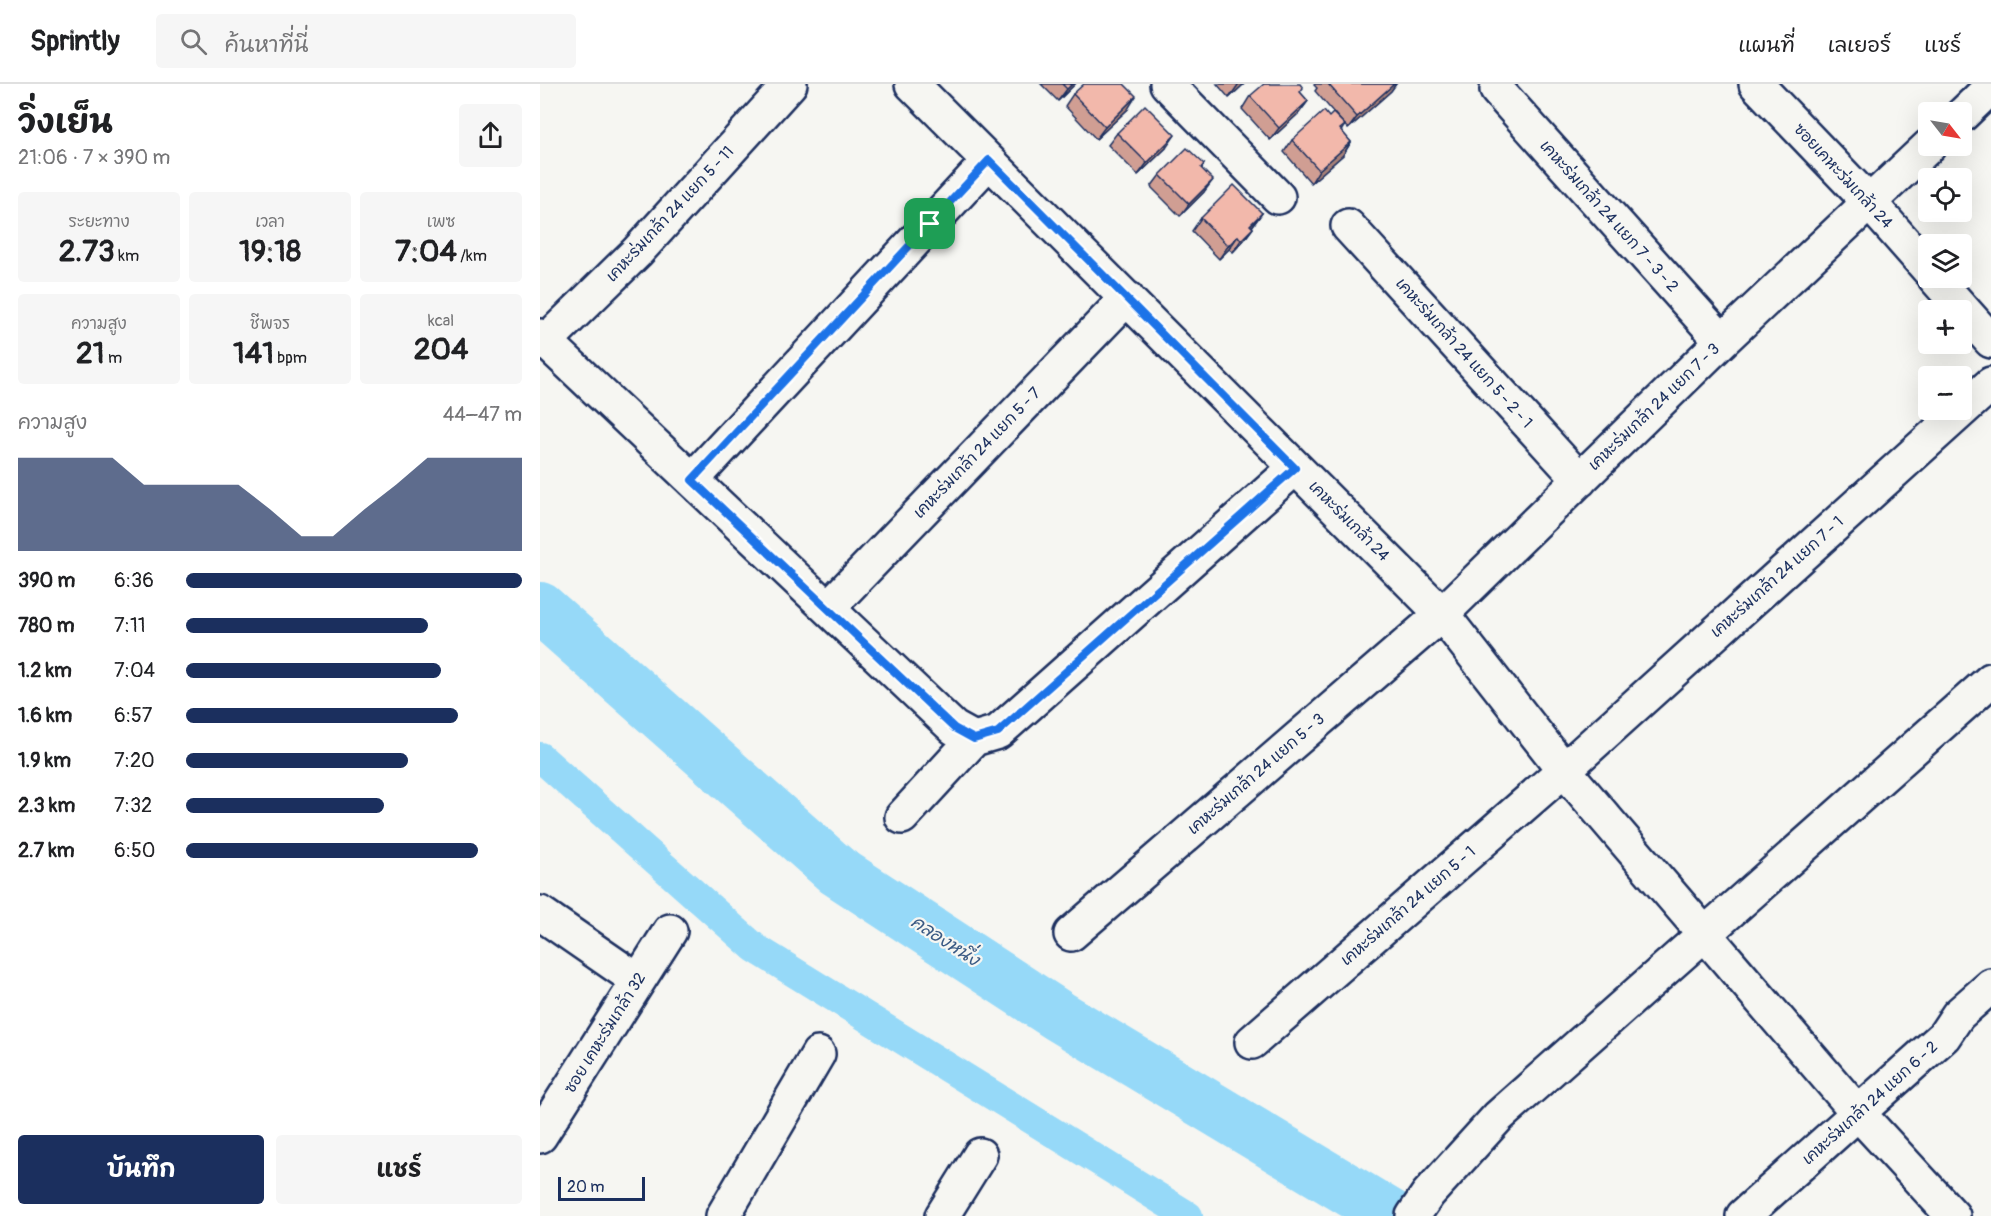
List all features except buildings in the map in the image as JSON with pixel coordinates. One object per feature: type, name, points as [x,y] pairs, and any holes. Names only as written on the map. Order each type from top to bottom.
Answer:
[{"type":"street","name":"เคหะร่มเกล้า 24 แยก 5 - 11","points":[[543,338],[637,252],[790,84]]},
{"type":"street","name":"เคหะร่มเกล้า 24","points":[[912,84],[1442,614],[1564,770],[1859,1113],[1953,1216]]},
{"type":"street","points":[[1167,84],[1278,197]]},
{"type":"street","name":"ซอยเคหะร่มเกล้า 24","points":[[1756,84],[1869,202],[1918,258]]},
{"type":"street","points":[[1972,105],[1991,87]]},
{"type":"street","name":"เคหะร่มเกล้า 24 แยก 7 - 3 - 2","points":[[1497,90],[1722,341]]},
{"type":"street","name":"เคหะร่มเกล้า 24 แยก 7 - 3","points":[[1442,614],[1722,341],[1918,156]]},
{"type":"street","points":[[692,480],[989,160]]},
{"type":"street","name":"เคหะร่มเกล้า 24 แยก 5 - 2 - 1","points":[[1348,226],[1580,480]]},
{"type":"street","points":[[1944,288],[1990,339]]},
{"type":"street","name":"เคหะร่มเกล้า 24 แยก 5 - 7","points":[[828,608],[1127,298]]},
{"type":"street","points":[[543,338],[954,728],[974,739]]},
{"type":"street","name":"เคหะร่มเกล้า 24 แยก 7 - 1","points":[[1564,770],[1991,384]]},
{"type":"street","points":[[902,817],[974,739],[998,732],[1295,468]]},
{"type":"street","name":"เคหะร่มเกล้า 24 แยก 5 - 3","points":[[1071,934],[1442,614]]},
{"type":"street","points":[[1421,1205],[1498,1117],[1991,680]]},
{"type":"street","name":"เคหะร่มเกล้า 24 แยก 5 - 1","points":[[1252,1042],[1564,770]]},
{"type":"street","points":[[540,913],[637,980]]},
{"type":"street","name":"ซอย เคหะร่มเกล้า 32","points":[[540,1136],[670,931]]},
{"type":"street","name":"เคหะร่มเกล้า 24 แยก 6 - 2","points":[[1743,1216],[1944,1036],[1958,1015],[1991,986]]},
{"type":"street","points":[[723,1216],[818,1054]]},
{"type":"street","points":[[942,1216],[980,1155]]},
{"type":"waterway","name":"คลองหนึ่ง","points":[[540,608],[837,871],[1059,1016],[1392,1216]]},
{"type":"waterway","points":[[540,757],[755,948],[1188,1216]]},
{"type":"route","points":[[989,160],[1295,468],[998,732],[974,739],[954,728],[692,480],[930,224],[989,160]]}]
